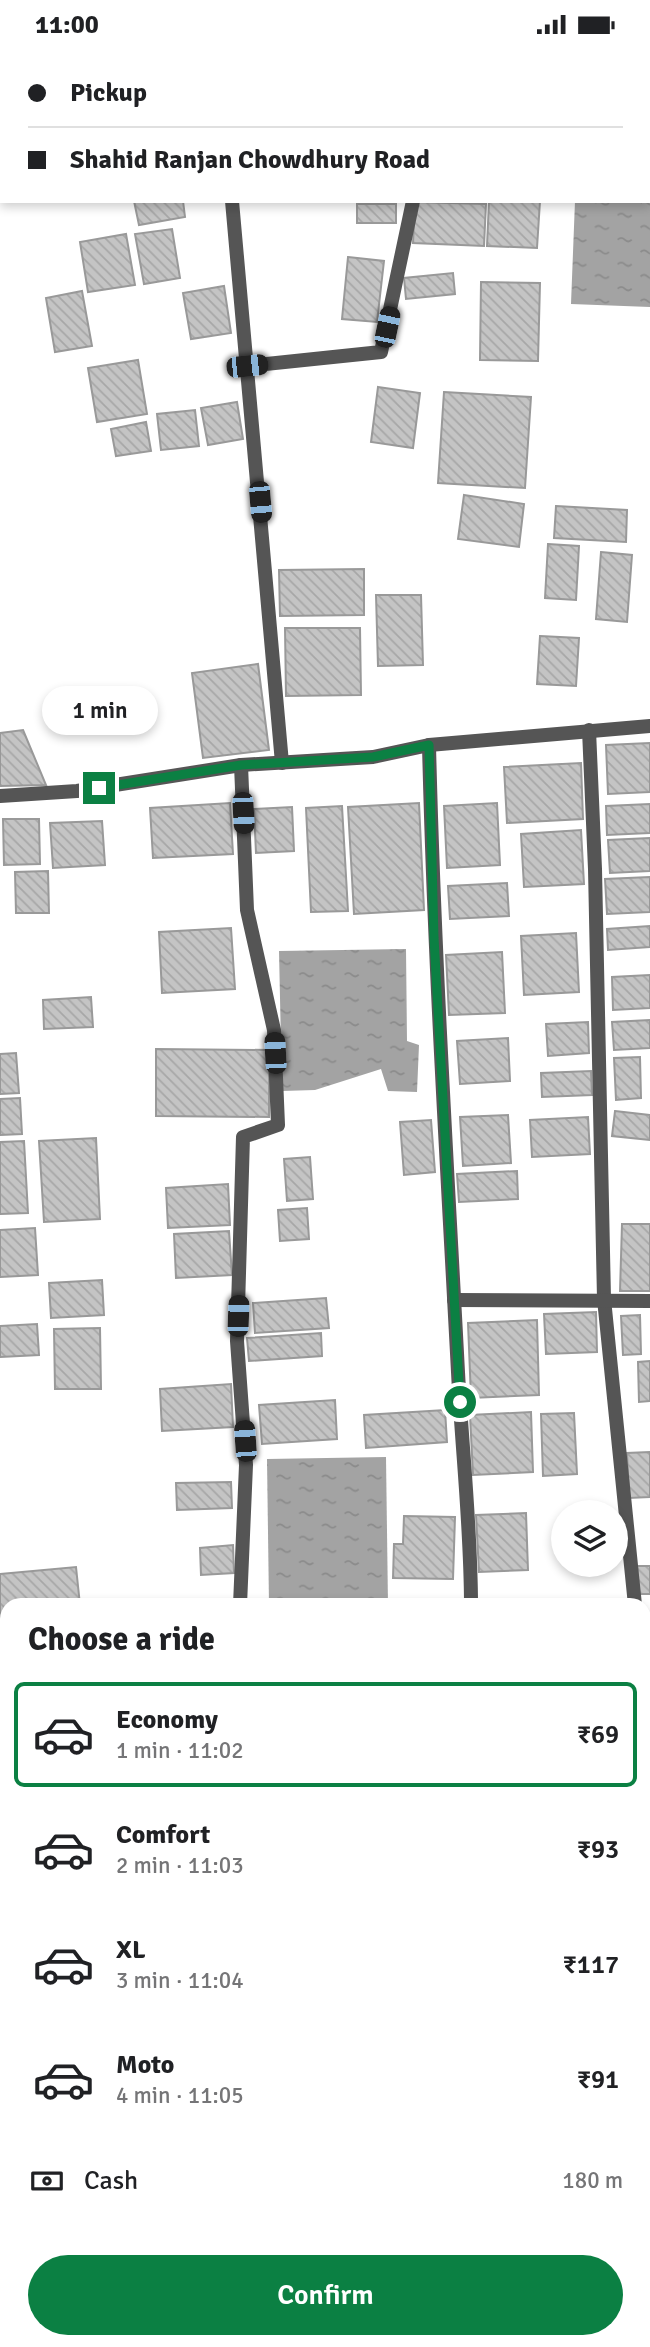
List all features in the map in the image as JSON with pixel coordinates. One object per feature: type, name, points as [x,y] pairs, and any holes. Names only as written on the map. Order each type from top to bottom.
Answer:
[{"type":"street","points":[[232,203],[282,763]]},
{"type":"street","points":[[247,366],[382,352],[413,203]]},
{"type":"street","points":[[0,796],[142,783],[241,765],[373,757],[429,745],[650,726]]},
{"type":"street","points":[[589,730],[595,869],[604,1299],[634,1598]]},
{"type":"street","points":[[429,745],[434,938],[454,1300],[471,1537],[471,1598]]},
{"type":"street","points":[[240,1598],[246,1465],[237,1341],[243,1137],[278,1125],[274,1030],[247,910],[241,765]]},
{"type":"street","points":[[454,1300],[650,1301]]},
{"type":"water","points":[[575,203],[650,203],[650,307],[571,304]]},
{"type":"water","points":[[406,949],[407,1041],[419,1045],[417,1092],[388,1091],[381,1069],[315,1090],[282,1091],[279,951]]},
{"type":"water","points":[[386,1457],[388,1598],[269,1598],[267,1459]]},
{"type":"building","points":[[134,203],[183,203],[185,217],[139,225]]},
{"type":"building","points":[[415,203],[486,204],[484,246],[413,243]]},
{"type":"building","points":[[489,203],[540,203],[537,248],[487,246]]},
{"type":"building","points":[[357,204],[396,204],[396,223],[357,223]]},
{"type":"building","points":[[172,229],[180,278],[144,284],[135,234]]},
{"type":"building","points":[[126,234],[135,285],[88,292],[80,242]]},
{"type":"building","points":[[348,257],[384,261],[377,322],[342,319]]},
{"type":"building","points":[[453,273],[455,294],[406,299],[404,278]]},
{"type":"building","points":[[481,282],[540,283],[538,361],[480,360]]},
{"type":"building","points":[[224,286],[231,333],[191,339],[183,293]]},
{"type":"building","points":[[82,291],[92,346],[55,352],[46,298]]},
{"type":"building","points":[[138,360],[147,414],[97,422],[88,368]]},
{"type":"building","points":[[378,387],[420,393],[413,448],[371,442]]},
{"type":"building","points":[[444,392],[531,397],[525,488],[438,483]]},
{"type":"building","points":[[237,402],[243,439],[208,445],[201,408]]},
{"type":"building","points":[[195,410],[199,446],[161,450],[157,414]]},
{"type":"building","points":[[146,422],[151,451],[116,456],[111,429]]},
{"type":"building","points":[[464,495],[524,504],[519,547],[458,539]]},
{"type":"building","points":[[556,506],[627,510],[626,542],[554,538]]},
{"type":"building","points":[[548,544],[579,546],[576,600],[545,598]]},
{"type":"building","points":[[601,552],[632,555],[627,622],[596,619]]},
{"type":"building","points":[[364,569],[364,615],[280,616],[279,570]]},
{"type":"building","points":[[376,595],[421,595],[423,665],[378,666]]},
{"type":"building","points":[[285,628],[360,628],[361,695],[286,696]]},
{"type":"building","points":[[540,636],[579,638],[576,686],[537,684]]},
{"type":"building","points":[[258,664],[269,750],[203,758],[192,673]]},
{"type":"building","points":[[23,730],[46,785],[0,786],[0,733]]},
{"type":"building","points":[[650,743],[650,792],[608,794],[606,745]]},
{"type":"building","points":[[581,763],[583,819],[507,823],[504,767]]},
{"type":"building","points":[[230,803],[233,854],[153,858],[150,808]]},
{"type":"building","points":[[419,803],[424,910],[354,914],[348,807]]},
{"type":"building","points":[[497,803],[500,865],[447,868],[444,806]]},
{"type":"building","points":[[650,804],[650,833],[607,835],[606,806]]},
{"type":"building","points":[[342,806],[348,911],[311,912],[306,808]]},
{"type":"building","points":[[292,807],[294,851],[256,853],[254,809]]},
{"type":"building","points":[[3,819],[39,819],[40,864],[4,865]]},
{"type":"building","points":[[102,821],[105,865],[53,868],[50,823]]},
{"type":"building","points":[[581,830],[584,884],[524,887],[521,834]]},
{"type":"building","points":[[650,838],[650,871],[610,873],[608,840]]},
{"type":"building","points":[[48,871],[49,913],[16,913],[15,872]]},
{"type":"building","points":[[650,877],[650,912],[607,914],[605,879]]},
{"type":"building","points":[[507,883],[509,916],[450,919],[448,886]]},
{"type":"building","points":[[650,926],[650,947],[608,950],[607,929]]},
{"type":"building","points":[[231,928],[235,989],[162,993],[159,932]]},
{"type":"building","points":[[576,933],[579,992],[524,995],[521,936]]},
{"type":"building","points":[[502,952],[505,1013],[449,1015],[446,955]]},
{"type":"building","points":[[650,975],[650,1008],[613,1010],[612,977]]},
{"type":"building","points":[[91,997],[93,1027],[44,1029],[43,1000]]},
{"type":"building","points":[[650,1020],[650,1048],[614,1050],[612,1022]]},
{"type":"building","points":[[588,1022],[589,1053],[548,1056],[546,1024]]},
{"type":"building","points":[[508,1038],[510,1081],[460,1084],[457,1041]]},
{"type":"building","points":[[156,1049],[269,1050],[269,1117],[156,1116]]},
{"type":"building","points":[[16,1053],[19,1093],[0,1094],[0,1054]]},
{"type":"building","points":[[640,1057],[641,1098],[616,1100],[614,1058]]},
{"type":"building","points":[[591,1071],[592,1095],[542,1097],[541,1073]]},
{"type":"building","points":[[20,1098],[22,1134],[0,1135],[0,1099]]},
{"type":"building","points":[[615,1111],[650,1115],[650,1140],[612,1136]]},
{"type":"building","points":[[508,1115],[511,1163],[463,1166],[460,1117]]},
{"type":"building","points":[[588,1117],[590,1154],[532,1157],[530,1120]]},
{"type":"building","points":[[431,1120],[435,1172],[404,1175],[400,1122]]},
{"type":"building","points":[[96,1138],[100,1219],[44,1222],[39,1141]]},
{"type":"building","points":[[24,1141],[28,1213],[0,1214],[0,1142]]},
{"type":"building","points":[[310,1157],[313,1199],[287,1201],[284,1159]]},
{"type":"building","points":[[517,1171],[518,1199],[459,1202],[457,1174]]},
{"type":"building","points":[[228,1184],[230,1225],[168,1228],[166,1188]]},
{"type":"building","points":[[307,1208],[309,1239],[280,1241],[278,1210]]},
{"type":"building","points":[[622,1224],[650,1224],[650,1291],[620,1291]]},
{"type":"building","points":[[35,1228],[38,1275],[0,1277],[0,1230]]},
{"type":"building","points":[[229,1231],[232,1275],[176,1278],[174,1234]]},
{"type":"building","points":[[102,1280],[104,1315],[51,1318],[49,1283]]},
{"type":"building","points":[[326,1298],[329,1328],[255,1333],[253,1303]]},
{"type":"building","points":[[596,1312],[597,1352],[546,1354],[544,1314]]},
{"type":"building","points":[[640,1315],[641,1354],[623,1355],[621,1316]]},
{"type":"building","points":[[537,1320],[539,1395],[471,1398],[468,1323]]},
{"type":"building","points":[[37,1324],[39,1355],[0,1357],[0,1326]]},
{"type":"building","points":[[100,1328],[101,1389],[55,1389],[54,1329]]},
{"type":"building","points":[[321,1333],[322,1356],[249,1361],[247,1338]]},
{"type":"building","points":[[650,1361],[650,1401],[639,1402],[638,1362]]},
{"type":"building","points":[[231,1384],[233,1427],[162,1431],[160,1389]]},
{"type":"building","points":[[335,1400],[337,1439],[262,1444],[259,1405]]},
{"type":"building","points":[[445,1410],[447,1442],[366,1448],[364,1415]]},
{"type":"building","points":[[531,1412],[533,1472],[473,1475],[470,1415]]},
{"type":"building","points":[[574,1413],[577,1474],[543,1476],[541,1414]]},
{"type":"building","points":[[650,1452],[650,1497],[629,1498],[627,1453]]},
{"type":"building","points":[[231,1482],[232,1508],[177,1510],[176,1483]]},
{"type":"building","points":[[526,1513],[528,1570],[479,1572],[476,1515]]},
{"type":"building","points":[[404,1516],[455,1517],[453,1579],[393,1578],[394,1544],[403,1544]]},
{"type":"building","points":[[233,1545],[234,1573],[201,1575],[200,1548]]},
{"type":"building","points":[[637,1566],[650,1566],[650,1594],[638,1594]]},
{"type":"building","points":[[76,1567],[79,1598],[0,1598],[0,1574]]},
{"type":"route","points":[[99,788],[241,765],[373,757],[429,745],[434,938],[460,1402]]}]
